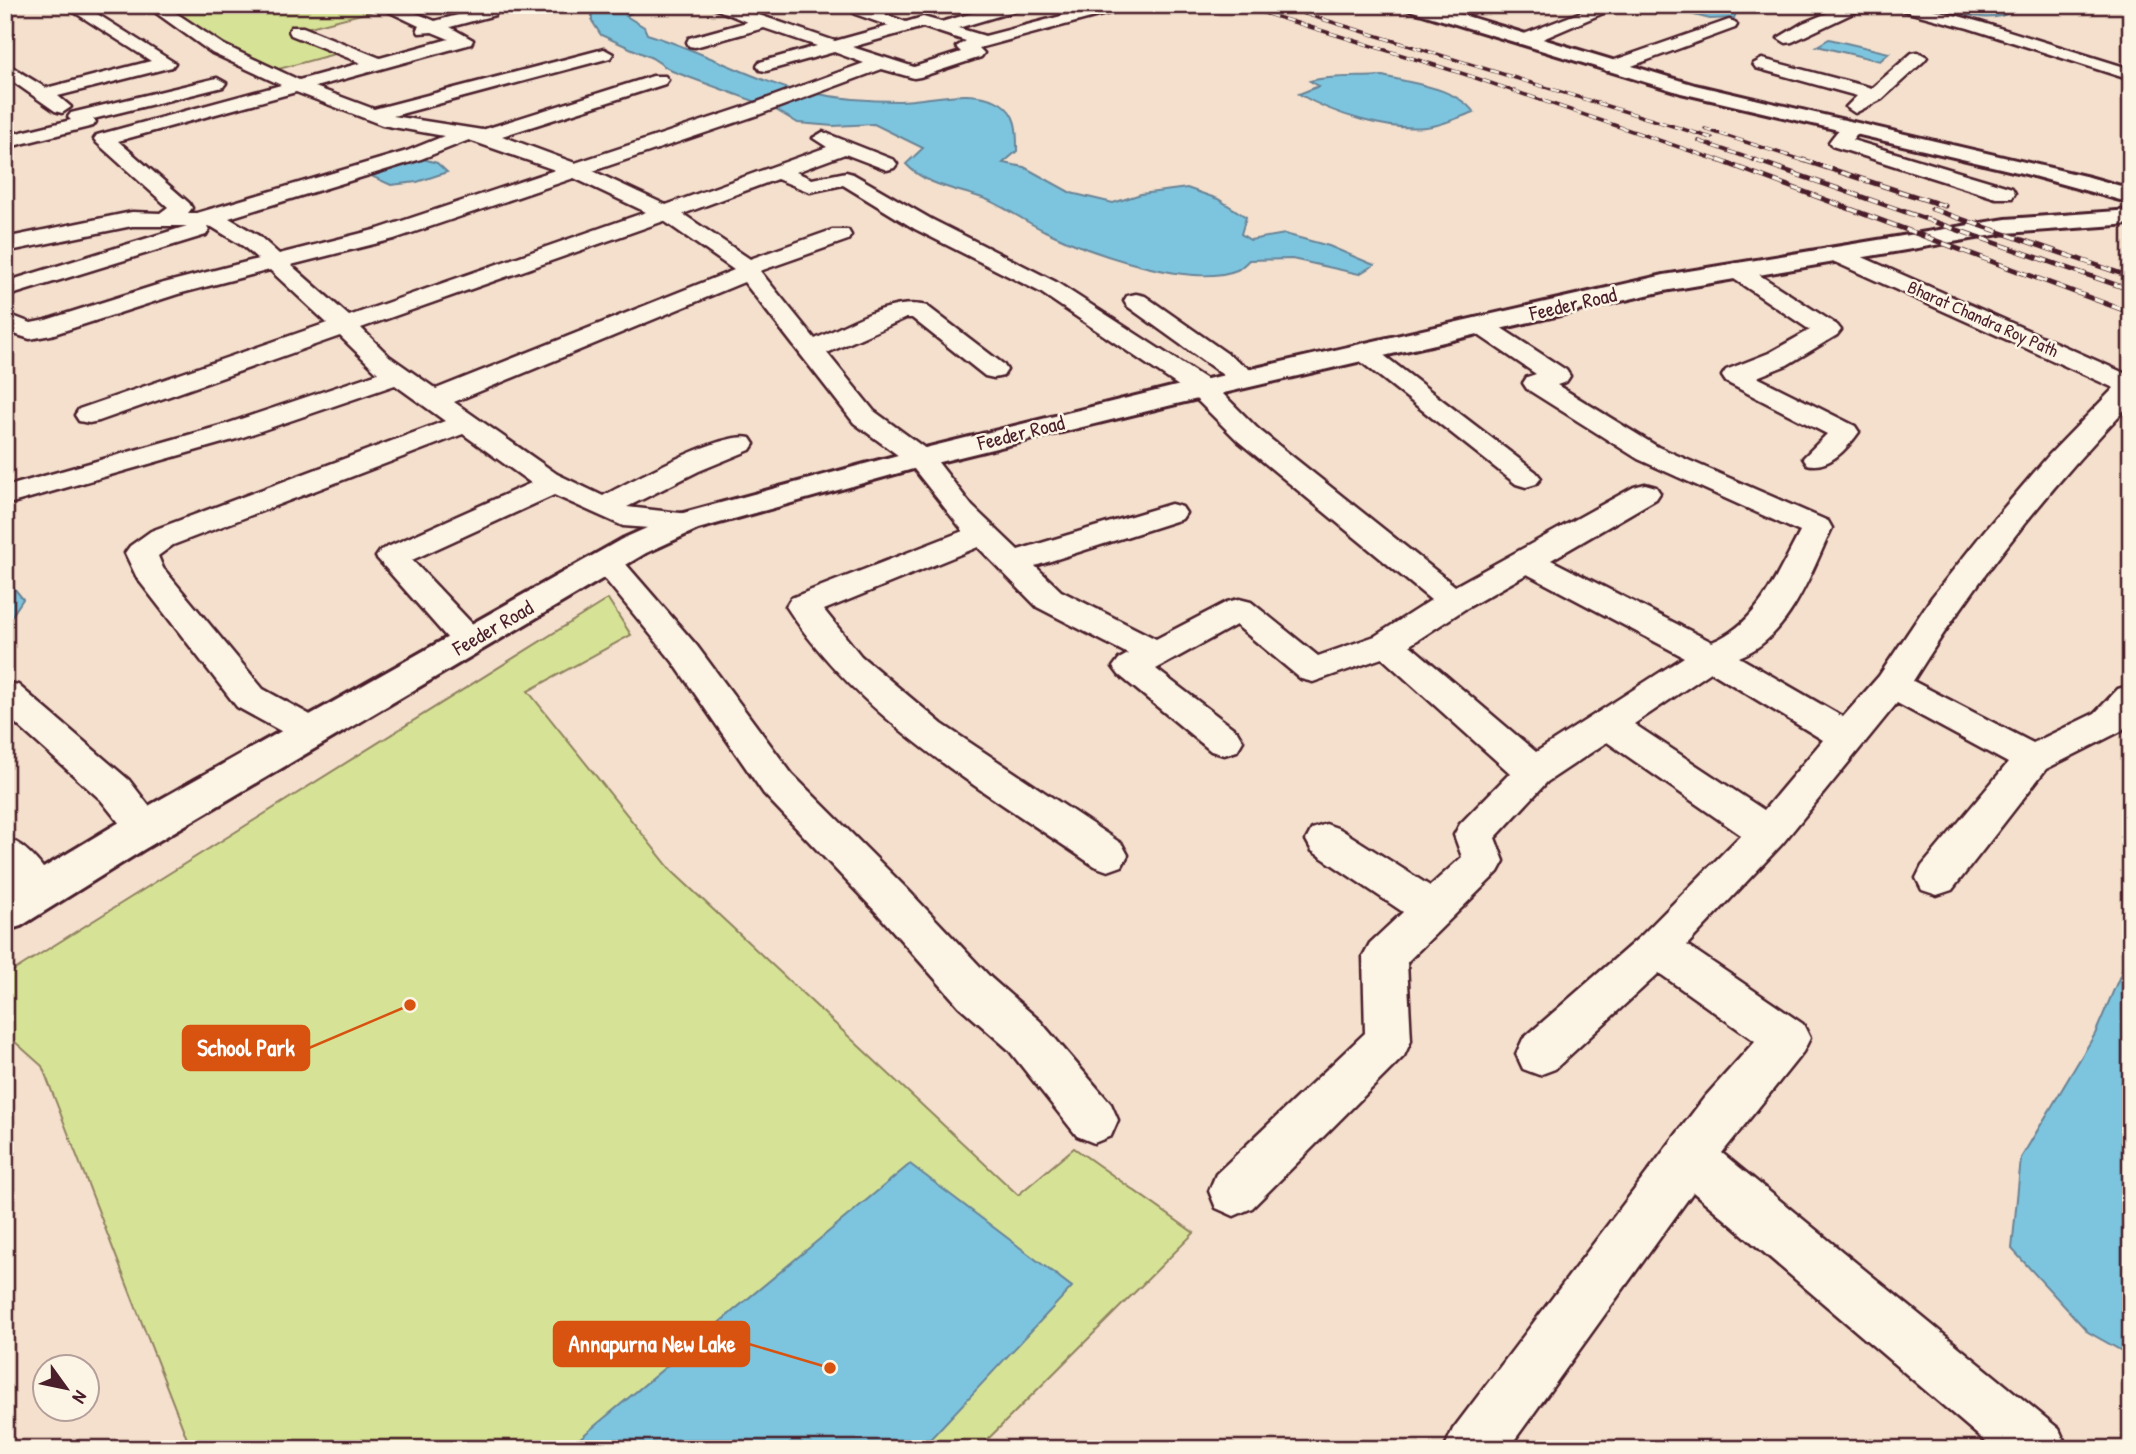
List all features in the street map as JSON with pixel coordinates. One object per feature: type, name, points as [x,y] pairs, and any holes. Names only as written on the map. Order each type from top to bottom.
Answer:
[{"type":"street","points":[[46,96],[166,63],[71,5]]},
{"type":"street","points":[[153,5],[218,48],[299,86],[389,121],[475,135],[574,170],[666,213],[748,270],[809,351],[864,417],[920,458],[961,512],[1049,600],[1156,654]]},
{"type":"street","points":[[165,219],[181,208],[104,139],[465,40],[383,5]]},
{"type":"street","points":[[408,33],[489,12],[470,5]]},
{"type":"street","points":[[714,5],[914,73],[975,53],[965,47],[1107,9]]},
{"type":"street","points":[[875,11],[928,5]]},
{"type":"street","points":[[940,28],[1019,5]]},
{"type":"street","points":[[1412,5],[1612,67],[2131,196]]},
{"type":"street","points":[[1525,40],[1614,5]]},
{"type":"street","points":[[1786,38],[1862,5]]},
{"type":"street","points":[[1899,5],[1996,32],[2131,75]]},
{"type":"street","points":[[875,11],[903,26]]},
{"type":"street","points":[[766,66],[923,22],[985,42]]},
{"type":"street","points":[[695,42],[762,23]]},
{"type":"street","points":[[1996,32],[2020,24]]},
{"type":"street","points":[[1612,67],[1729,25]]},
{"type":"street","points":[[297,31],[379,64]]},
{"type":"street","points":[[344,50],[370,43]]},
{"type":"street","points":[[373,115],[604,54]]},
{"type":"street","points":[[1918,57],[1875,95],[1862,100],[1844,126],[1839,142],[2004,193]]},
{"type":"street","points":[[213,64],[237,58]]},
{"type":"street","points":[[5,320],[30,331],[51,327],[169,289],[275,264],[386,233],[881,63]]},
{"type":"street","points":[[1762,64],[1875,95]]},
{"type":"street","points":[[5,68],[101,133],[121,134]]},
{"type":"street","points":[[5,142],[265,71]]},
{"type":"street","points":[[16,95],[46,96],[175,74]]},
{"type":"street","points":[[5,290],[475,135],[659,80]]},
{"type":"street","points":[[816,135],[887,164]]},
{"type":"street","points":[[89,415],[666,213],[845,147]]},
{"type":"street","points":[[778,172],[810,186],[846,178],[923,224],[1048,287],[1202,389],[1248,435],[1453,601]]},
{"type":"street","name":"Feeder Road","points":[[22,903],[146,828],[634,546],[687,522],[920,458],[1202,389],[1664,283],[2006,226],[2131,217]]},
{"type":"street","points":[[5,245],[132,219],[210,221],[251,241],[344,325],[380,362],[555,484],[623,517],[687,522]]},
{"type":"street","points":[[434,400],[748,270],[840,235]]},
{"type":"street","name":"Bharat Chandra Roy Path","points":[[1834,253],[2131,387]]},
{"type":"street","points":[[1736,270],[1828,330],[1778,359],[1735,376],[1844,432],[1817,458]]},
{"type":"street","points":[[1136,301],[1246,379]]},
{"type":"street","points":[[809,351],[902,311],[918,311],[994,370]]},
{"type":"street","points":[[1234,1191],[1388,1041],[1385,956],[1484,861],[1474,835],[1534,772],[1710,656],[1740,644],[1772,615],[1817,528],[1648,453],[1536,383],[1557,376],[1480,325]]},
{"type":"street","points":[[1364,352],[1526,478]]},
{"type":"street","points":[[5,496],[230,432],[399,375]]},
{"type":"street","points":[[1539,1054],[1657,948],[1768,833],[1892,685],[1944,606],[1996,537],[2059,461],[2131,387]]},
{"type":"street","points":[[312,732],[250,698],[148,571],[141,553],[162,538],[466,423]]},
{"type":"street","points":[[603,507],[689,465],[740,444]]},
{"type":"street","points":[[469,641],[392,557],[555,484]]},
{"type":"street","points":[[1224,741],[1131,667],[1239,610],[1313,670],[1387,644],[1453,601],[1645,493]]},
{"type":"street","points":[[1012,563],[1171,513]]},
{"type":"street","points":[[983,534],[803,606],[849,664],[929,733],[1108,855]]},
{"type":"street","points":[[1527,561],[1710,656],[1847,737]]},
{"type":"street","points":[[607,562],[685,654],[778,784],[892,901],[975,992],[1024,1035],[1094,1120]]},
{"type":"street","points":[[1387,644],[1534,772]]},
{"type":"street","points":[[1892,685],[2033,759]]},
{"type":"street","points":[[5,694],[115,790],[146,828]]},
{"type":"street","points":[[1937,878],[2033,759],[2108,722],[2131,698]]},
{"type":"street","points":[[1607,724],[1768,833]]},
{"type":"street","points":[[1326,840],[1433,910]]},
{"type":"street","points":[[5,853],[22,903]]},
{"type":"street","points":[[1473,1449],[1721,1114],[1787,1038],[1657,948]]},
{"type":"street","points":[[1689,1157],[2039,1449]]},
{"type":"green space","points":[[166,5],[373,5],[381,9],[294,31],[342,52],[275,70],[232,52]]},
{"type":"green space","points":[[608,599],[631,635],[528,691],[672,871],[1018,1195],[1074,1148],[1194,1233],[978,1449],[191,1449],[42,1066],[5,1033],[5,976]]},
{"type":"water","points":[[584,5],[645,5],[626,16],[644,27],[647,34],[789,89],[759,103],[672,71],[652,58],[601,35],[592,21],[592,10]]},
{"type":"water","points":[[1655,5],[1711,5],[1736,13],[1734,18],[1710,19]]},
{"type":"water","points":[[1928,5],[2013,5],[2014,9],[1996,17],[1984,17]]},
{"type":"water","points":[[1829,39],[1889,53],[1880,61],[1817,46]]},
{"type":"water","points":[[1383,76],[1444,92],[1456,97],[1474,112],[1444,123],[1411,128],[1378,124],[1344,114],[1299,94],[1319,86],[1310,81],[1319,79]]},
{"type":"water","points":[[813,93],[877,101],[963,95],[989,98],[1006,107],[1015,124],[1017,151],[1003,163],[1024,167],[1071,193],[1113,203],[1141,194],[1187,188],[1218,199],[1246,217],[1241,234],[1250,240],[1285,234],[1329,246],[1374,265],[1359,274],[1292,259],[1249,260],[1237,270],[1218,275],[1194,275],[1168,272],[1113,258],[1045,231],[988,200],[924,178],[906,164],[923,148],[874,124],[833,126],[798,123],[771,107]]},
{"type":"water","points":[[423,159],[437,163],[447,172],[417,182],[391,185],[371,176]]},
{"type":"water","points":[[5,577],[23,599],[5,626]]},
{"type":"water","points":[[2131,950],[2131,1356],[2088,1332],[2012,1249],[2021,1158],[2095,1034]]},
{"type":"water","points":[[910,1164],[1072,1287],[921,1449],[567,1449]]},
{"type":"railway","points":[[1238,5],[1464,74],[1723,162]]},
{"type":"railway","points":[[1276,5],[1712,138]]},
{"type":"railway","points":[[1705,129],[1808,162]]},
{"type":"railway","points":[[1699,141],[1760,162]]},
{"type":"railway","points":[[1718,160],[2131,313]]},
{"type":"railway","points":[[1755,160],[2131,290]]},
{"type":"railway","points":[[1803,160],[1945,206]]},
{"type":"railway","points":[[1932,209],[2131,277]]},
{"type":"place","name":"School Park","points":[[410,1005]]},
{"type":"place","name":"Annapurna New Lake","points":[[830,1368]]}]
